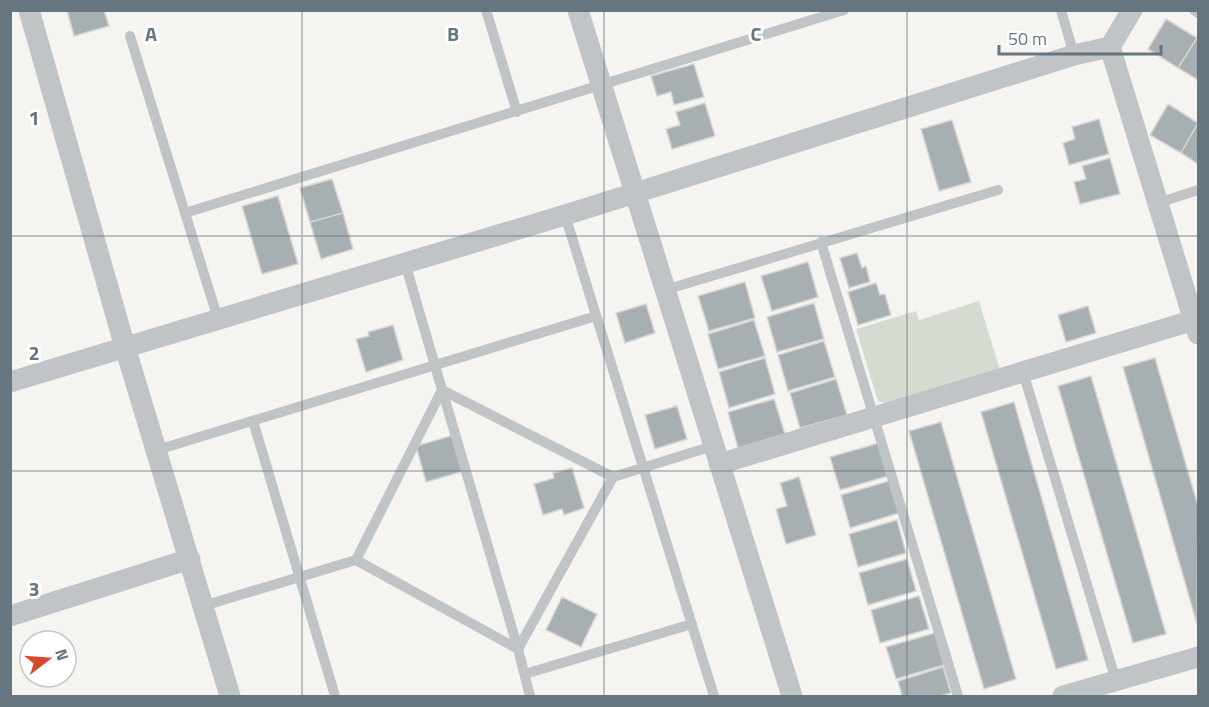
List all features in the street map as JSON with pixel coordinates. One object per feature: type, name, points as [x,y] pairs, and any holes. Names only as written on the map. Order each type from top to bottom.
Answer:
[{"type":"street","points":[[29,10],[125,347],[230,696]]},
{"type":"street","points":[[578,10],[792,696]]},
{"type":"street","points":[[10,382],[565,215],[1074,55],[1110,47],[1132,10]]},
{"type":"street","points":[[716,455],[874,417],[1023,372],[1196,327],[1110,47]]},
{"type":"street","points":[[10,616],[190,559]]},
{"type":"street","points":[[1063,696],[1198,657]]},
{"type":"lane","points":[[486,10],[517,112]]},
{"type":"lane","points":[[185,213],[844,10]]},
{"type":"lane","points":[[1061,10],[1074,55]]},
{"type":"lane","points":[[1194,10],[1198,13]]},
{"type":"lane","points":[[130,36],[218,319]]},
{"type":"lane","points":[[665,290],[998,190]]},
{"type":"lane","points":[[1158,202],[1198,190]]},
{"type":"lane","points":[[565,215],[714,696]]},
{"type":"lane","points":[[821,243],[958,696]]},
{"type":"lane","points":[[405,263],[530,696]]},
{"type":"lane","points":[[157,450],[596,316]]},
{"type":"lane","points":[[1023,372],[1116,681]]},
{"type":"lane","points":[[442,390],[613,477]]},
{"type":"lane","points":[[356,560],[442,390]]},
{"type":"lane","points":[[253,421],[335,696]]},
{"type":"lane","points":[[518,648],[613,477],[644,467],[716,455]]},
{"type":"lane","points":[[203,606],[356,560],[518,648]]},
{"type":"lane","points":[[525,674],[692,624]]},
{"type":"shaded area","points":[[979,301],[1001,373],[893,406],[878,401],[856,329],[916,311],[919,320]]},
{"type":"building","points":[[67,10],[104,10],[109,26],[74,36]]},
{"type":"building","points":[[1166,19],[1197,38],[1178,68],[1148,49]]},
{"type":"building","points":[[1198,39],[1198,80],[1178,68]]},
{"type":"building","points":[[694,64],[704,97],[674,105],[671,92],[657,96],[651,76]]},
{"type":"building","points":[[705,103],[715,136],[672,149],[666,129],[680,125],[676,112]]},
{"type":"building","points":[[1168,104],[1198,123],[1181,153],[1150,135]]},
{"type":"building","points":[[1099,119],[1109,154],[1069,165],[1063,143],[1075,139],[1072,127]]},
{"type":"building","points":[[952,120],[971,182],[939,191],[921,129]]},
{"type":"building","points":[[1198,123],[1198,164],[1181,153]]},
{"type":"building","points":[[1110,158],[1120,194],[1080,204],[1074,182],[1086,179],[1082,166]]},
{"type":"building","points":[[332,179],[343,213],[310,222],[300,188]]},
{"type":"building","points":[[278,196],[298,264],[262,274],[242,206]]},
{"type":"building","points":[[343,213],[353,249],[321,259],[310,222]]},
{"type":"building","points":[[857,253],[862,268],[866,266],[870,282],[849,288],[840,258]]},
{"type":"building","points":[[808,262],[818,297],[772,311],[761,276]]},
{"type":"building","points":[[745,282],[755,318],[709,331],[698,296]]},
{"type":"building","points":[[876,283],[880,295],[885,294],[891,315],[858,325],[848,292]]},
{"type":"building","points":[[814,303],[824,339],[777,352],[767,317]]},
{"type":"building","points":[[646,304],[655,333],[625,343],[616,313]]},
{"type":"building","points":[[1088,306],[1096,333],[1066,342],[1058,315]]},
{"type":"building","points":[[754,320],[765,356],[718,369],[708,334]]},
{"type":"building","points":[[393,325],[403,360],[366,372],[356,339],[369,336],[368,332]]},
{"type":"building","points":[[824,341],[835,377],[788,391],[778,355]]},
{"type":"building","points":[[765,358],[775,394],[729,408],[719,372]]},
{"type":"building","points":[[1155,358],[1198,506],[1197,624],[1123,367]]},
{"type":"building","points":[[1091,376],[1166,634],[1133,643],[1058,386]]},
{"type":"building","points":[[836,379],[847,415],[800,428],[790,393]]},
{"type":"building","points":[[774,399],[785,434],[738,448],[728,412]]},
{"type":"building","points":[[1014,402],[1088,660],[1056,669],[981,412]]},
{"type":"building","points":[[677,406],[687,439],[655,449],[645,415]]},
{"type":"building","points":[[941,422],[1016,679],[984,689],[909,431]]},
{"type":"building","points":[[454,435],[464,471],[426,482],[416,446]]},
{"type":"building","points":[[879,443],[888,476],[840,490],[830,457]]},
{"type":"building","points":[[572,468],[584,508],[564,515],[562,509],[543,515],[534,484],[554,478],[553,473]]},
{"type":"building","points":[[799,477],[816,535],[786,544],[776,509],[787,506],[780,483]]},
{"type":"building","points":[[889,481],[899,513],[850,528],[841,495]]},
{"type":"building","points":[[897,520],[906,553],[858,567],[849,534]]},
{"type":"building","points":[[907,559],[916,591],[868,605],[859,573]]},
{"type":"building","points":[[919,596],[929,629],[880,643],[871,610]]},
{"type":"building","points":[[562,597],[597,614],[581,647],[546,630]]},
{"type":"building","points":[[935,633],[944,665],[896,679],[886,647]]},
{"type":"building","points":[[943,667],[951,693],[940,696],[902,696],[898,681]]}]
